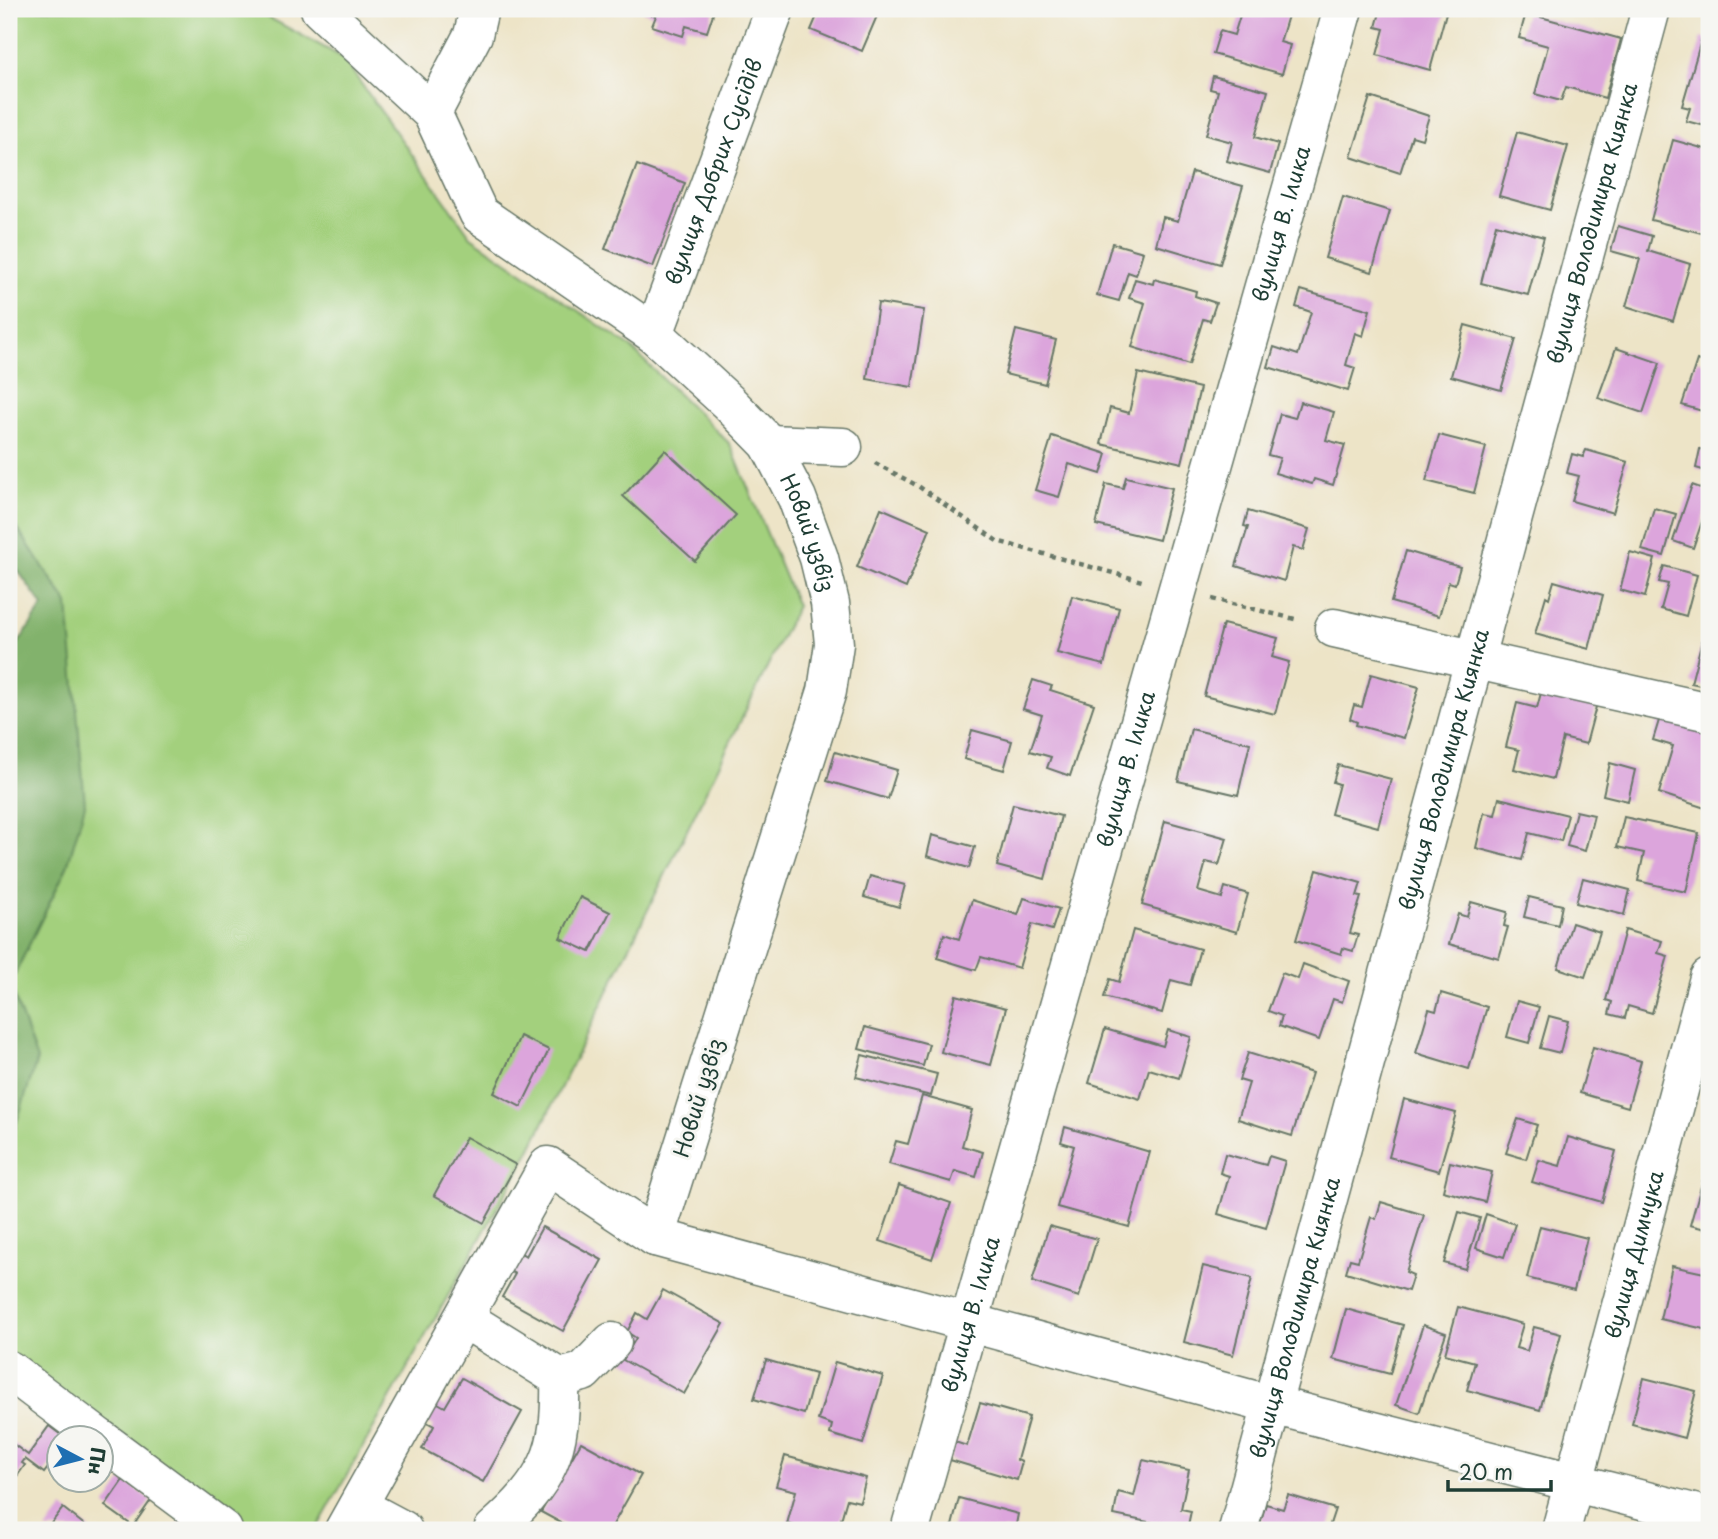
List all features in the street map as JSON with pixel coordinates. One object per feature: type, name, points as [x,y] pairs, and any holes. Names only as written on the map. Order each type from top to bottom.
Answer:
[{"type":"street","name":"Новий узвіз","points":[[320,9],[432,113],[479,214],[654,334],[729,402],[769,444],[797,498],[825,580],[834,644],[827,691],[655,1237]]},
{"type":"street","points":[[432,113],[473,34],[479,9]]},
{"type":"street","name":"вулиця Добрих Сусідів","points":[[654,334],[775,9]]},
{"type":"street","name":"вулиця В. Ілика","points":[[910,1530],[1343,9]]},
{"type":"street","name":"вулиця Володимира Киянка","points":[[1238,1530],[1651,9]]},
{"type":"street","points":[[769,444],[843,447]]},
{"type":"street","points":[[1334,628],[1709,712]]},
{"type":"street","name":"вулиця Димчука","points":[[1561,1530],[1709,978]]},
{"type":"street","points":[[403,1530],[351,1518],[465,1319],[548,1166],[655,1237],[1272,1405],[1709,1517]]},
{"type":"street","points":[[465,1319],[560,1378],[583,1372],[612,1342]]},
{"type":"street","points":[[9,1370],[81,1424]]},
{"type":"street","points":[[493,1530],[517,1508],[543,1477],[556,1448],[561,1415],[560,1378]]},
{"type":"street","points":[[116,1450],[223,1530]]},
{"type":"path","points":[[843,447],[918,486],[997,541],[1178,591],[1334,628]]},
{"type":"green space","points":[[9,9],[253,9],[342,57],[471,237],[628,345],[730,444],[797,606],[529,1152],[316,1530],[240,1530],[116,1437],[116,1424],[99,1424],[9,1356],[9,1146],[36,1061],[10,984],[67,867],[68,604],[9,516]]},
{"type":"green space","points":[[9,516],[68,604],[85,805],[67,867],[10,984],[37,1060],[9,1146],[9,657],[43,606],[9,558]]},
{"type":"building","points":[[644,9],[714,11],[707,32],[686,26],[683,36],[652,26],[656,16],[643,12]]},
{"type":"building","points":[[820,9],[880,9],[862,51],[811,30]]},
{"type":"building","points":[[1242,9],[1290,9],[1280,42],[1290,45],[1282,74],[1213,54],[1220,31],[1234,35]]},
{"type":"building","points":[[1381,9],[1431,9],[1446,13],[1430,70],[1377,55],[1384,29],[1376,27]]},
{"type":"building","points":[[1526,13],[1621,39],[1605,98],[1566,87],[1561,101],[1535,94],[1548,46],[1519,38]]},
{"type":"building","points":[[1702,37],[1709,39],[1709,127],[1686,121],[1690,108],[1682,106]]},
{"type":"building","points":[[1213,76],[1268,91],[1255,137],[1278,144],[1270,173],[1227,161],[1232,142],[1206,135],[1218,91],[1210,89]]},
{"type":"building","points":[[1370,97],[1429,116],[1422,139],[1412,136],[1400,173],[1351,157]]},
{"type":"building","points":[[1517,132],[1568,146],[1550,210],[1499,196]]},
{"type":"building","points":[[1673,140],[1709,150],[1709,192],[1705,206],[1709,207],[1709,235],[1651,220]]},
{"type":"building","points":[[637,165],[685,183],[653,267],[605,249]]},
{"type":"building","points":[[1192,172],[1243,186],[1220,264],[1156,245],[1163,217],[1178,221]]},
{"type":"building","points":[[1343,197],[1390,211],[1372,272],[1325,258]]},
{"type":"building","points":[[1496,224],[1544,237],[1528,295],[1481,283]]},
{"type":"building","points":[[1618,226],[1652,236],[1648,251],[1690,264],[1673,321],[1626,306],[1640,259],[1611,251]]},
{"type":"building","points":[[1112,243],[1143,252],[1136,275],[1128,272],[1119,301],[1097,295]]},
{"type":"building","points":[[1135,279],[1153,284],[1154,279],[1196,291],[1195,296],[1216,303],[1210,321],[1203,319],[1189,365],[1132,347],[1145,303],[1129,298]]},
{"type":"building","points":[[1301,290],[1370,310],[1363,336],[1355,333],[1346,365],[1355,368],[1348,391],[1268,367],[1274,347],[1298,355],[1311,312],[1296,307]]},
{"type":"building","points":[[878,303],[924,310],[912,387],[867,379]]},
{"type":"building","points":[[1465,325],[1516,339],[1501,390],[1451,376]]},
{"type":"building","points":[[1016,330],[1056,340],[1045,384],[1005,374]]},
{"type":"building","points":[[1616,348],[1660,363],[1643,413],[1598,398]]},
{"type":"building","points":[[1697,360],[1709,364],[1709,390],[1702,411],[1682,405]]},
{"type":"building","points":[[1138,373],[1200,388],[1182,463],[1101,444],[1110,408],[1129,413]]},
{"type":"building","points":[[1300,402],[1334,412],[1326,440],[1345,445],[1333,485],[1314,479],[1312,484],[1275,473],[1280,458],[1268,455],[1280,414],[1295,418]]},
{"type":"building","points":[[1709,421],[1709,441],[1703,439]]},
{"type":"building","points":[[1439,435],[1486,447],[1474,493],[1426,481]]},
{"type":"building","points":[[1052,436],[1107,454],[1101,474],[1069,464],[1059,497],[1035,490]]},
{"type":"building","points":[[1700,449],[1709,451],[1709,472],[1696,468]]},
{"type":"building","points":[[665,450],[736,515],[695,561],[623,496]]},
{"type":"building","points":[[1586,450],[1628,462],[1613,513],[1572,501],[1579,476],[1567,473],[1572,454],[1583,457]]},
{"type":"building","points":[[1126,477],[1172,488],[1159,540],[1096,525],[1106,484],[1123,488]]},
{"type":"building","points":[[1692,485],[1709,491],[1709,501],[1693,548],[1673,541]]},
{"type":"building","points":[[881,508],[930,529],[906,588],[857,567]]},
{"type":"building","points":[[1654,508],[1676,514],[1664,556],[1642,550]]},
{"type":"building","points":[[1248,511],[1309,529],[1303,550],[1293,547],[1284,581],[1236,566],[1248,527],[1244,526]]},
{"type":"building","points":[[1406,551],[1460,567],[1455,584],[1449,582],[1439,616],[1391,602]]},
{"type":"building","points":[[1630,552],[1655,559],[1645,597],[1620,590]]},
{"type":"building","points":[[1664,566],[1697,575],[1686,616],[1661,609],[1668,584],[1659,582]]},
{"type":"building","points":[[1554,581],[1603,595],[1589,649],[1535,634],[1546,596],[1549,598]]},
{"type":"building","points":[[1072,596],[1119,608],[1104,665],[1057,653]]},
{"type":"building","points":[[1709,613],[1709,687],[1691,683]]},
{"type":"building","points":[[1223,624],[1278,638],[1272,657],[1289,662],[1275,714],[1204,696]]},
{"type":"building","points":[[1371,674],[1419,687],[1404,738],[1356,725],[1357,722],[1350,719],[1354,705],[1362,707]]},
{"type":"building","points":[[1033,680],[1052,686],[1050,690],[1094,704],[1070,776],[1047,768],[1051,757],[1030,751],[1042,715],[1023,709]]},
{"type":"building","points":[[1542,689],[1597,703],[1586,744],[1563,738],[1553,779],[1514,769],[1519,750],[1506,747],[1517,703],[1537,708]]},
{"type":"building","points":[[1661,714],[1709,729],[1709,795],[1705,808],[1659,793],[1673,746],[1653,740]]},
{"type":"building","points":[[1191,729],[1250,743],[1238,795],[1178,781]]},
{"type":"building","points":[[972,730],[1012,741],[1004,770],[964,759]]},
{"type":"building","points":[[835,752],[897,770],[888,799],[827,781]]},
{"type":"building","points":[[1610,763],[1635,770],[1628,801],[1603,795]]},
{"type":"building","points":[[1338,765],[1391,779],[1378,827],[1331,814],[1339,784],[1333,782]]},
{"type":"building","points":[[1499,798],[1568,815],[1561,841],[1529,833],[1522,860],[1476,848],[1484,813],[1495,815]]},
{"type":"building","points":[[1013,804],[1061,816],[1045,879],[997,866]]},
{"type":"building","points":[[1576,811],[1594,815],[1585,851],[1567,846]]},
{"type":"building","points":[[1624,817],[1699,833],[1686,892],[1638,881],[1644,853],[1617,847]]},
{"type":"building","points":[[1165,821],[1227,838],[1219,865],[1206,862],[1198,891],[1222,898],[1225,887],[1248,894],[1237,932],[1142,905]]},
{"type":"building","points":[[932,835],[975,847],[969,868],[927,856]]},
{"type":"building","points":[[1317,870],[1361,883],[1357,896],[1361,897],[1350,933],[1358,935],[1353,951],[1343,948],[1341,954],[1296,940]]},
{"type":"building","points":[[870,876],[905,885],[899,907],[864,897]]},
{"type":"building","points":[[1583,878],[1630,890],[1624,915],[1576,903]]},
{"type":"building","points":[[580,897],[610,912],[590,952],[560,938]]},
{"type":"building","points":[[1529,897],[1562,905],[1558,925],[1524,917]]},
{"type":"building","points":[[1024,898],[1059,909],[1052,930],[1032,924],[1019,968],[981,957],[976,970],[937,958],[944,934],[959,939],[972,900],[1018,915]]},
{"type":"building","points":[[1471,902],[1507,912],[1504,926],[1508,927],[1499,958],[1449,944],[1458,914],[1467,917]]},
{"type":"building","points":[[1572,923],[1600,932],[1585,977],[1558,968]]},
{"type":"building","points":[[1133,930],[1200,949],[1190,985],[1171,980],[1162,1013],[1104,997],[1110,979],[1119,982]]},
{"type":"building","points":[[1625,930],[1662,941],[1658,953],[1668,956],[1652,1013],[1628,1006],[1625,1018],[1609,1014],[1612,1002],[1606,1000]]},
{"type":"building","points":[[1303,964],[1349,981],[1342,1002],[1333,999],[1319,1040],[1279,1026],[1282,1016],[1268,1011],[1282,973],[1298,979]]},
{"type":"building","points":[[1441,993],[1487,1007],[1469,1069],[1416,1053],[1429,1009],[1436,1011]]},
{"type":"building","points":[[956,995],[1006,1008],[991,1065],[941,1052]]},
{"type":"building","points":[[1517,1001],[1539,1007],[1529,1043],[1507,1037]]},
{"type":"building","points":[[1549,1016],[1568,1021],[1560,1053],[1540,1048]]},
{"type":"building","points":[[865,1027],[929,1044],[923,1066],[859,1049]]},
{"type":"building","points":[[1105,1029],[1163,1046],[1168,1030],[1191,1037],[1179,1078],[1149,1069],[1140,1099],[1089,1083]]},
{"type":"building","points":[[520,1036],[549,1050],[521,1107],[494,1093]]},
{"type":"building","points":[[1593,1047],[1641,1061],[1628,1107],[1580,1093]]},
{"type":"building","points":[[1248,1053],[1312,1073],[1292,1136],[1238,1119],[1249,1083],[1239,1080]]},
{"type":"building","points":[[862,1055],[937,1074],[931,1096],[856,1077]]},
{"type":"building","points":[[922,1096],[972,1110],[962,1146],[983,1152],[976,1177],[955,1171],[951,1182],[889,1164],[896,1141],[908,1144]]},
{"type":"building","points":[[1404,1099],[1456,1113],[1439,1171],[1389,1157]]},
{"type":"building","points":[[1518,1119],[1537,1125],[1526,1159],[1506,1153]]},
{"type":"building","points":[[1065,1127],[1150,1152],[1129,1227],[1057,1207],[1074,1146],[1061,1142]]},
{"type":"building","points":[[466,1137],[516,1165],[484,1223],[434,1195]]},
{"type":"building","points":[[1568,1137],[1616,1151],[1602,1202],[1532,1182],[1539,1160],[1560,1166]]},
{"type":"building","points":[[1225,1154],[1266,1165],[1269,1156],[1285,1161],[1266,1228],[1218,1214],[1229,1176],[1220,1173]]},
{"type":"building","points":[[1709,1158],[1709,1230],[1690,1225]]},
{"type":"building","points":[[1450,1162],[1492,1172],[1485,1202],[1443,1191]]},
{"type":"building","points":[[899,1185],[951,1203],[932,1259],[880,1241]]},
{"type":"building","points":[[1381,1202],[1424,1215],[1406,1272],[1413,1275],[1408,1291],[1346,1272],[1350,1259],[1358,1261],[1371,1217],[1376,1219]]},
{"type":"building","points":[[1459,1212],[1480,1218],[1465,1269],[1444,1263]]},
{"type":"building","points":[[1486,1214],[1515,1224],[1504,1257],[1476,1248]]},
{"type":"building","points":[[1049,1226],[1097,1239],[1079,1297],[1032,1282]]},
{"type":"building","points":[[1540,1226],[1587,1238],[1574,1290],[1527,1278]]},
{"type":"building","points":[[542,1227],[602,1260],[563,1331],[502,1297],[515,1274],[505,1269],[516,1250],[526,1256]]},
{"type":"building","points":[[1203,1266],[1252,1278],[1233,1355],[1184,1342]]},
{"type":"building","points":[[1672,1266],[1709,1274],[1709,1330],[1660,1319]]},
{"type":"building","points":[[663,1290],[724,1324],[684,1394],[623,1360],[636,1338],[627,1332],[637,1313],[647,1319]]},
{"type":"building","points":[[1458,1307],[1523,1324],[1516,1348],[1527,1351],[1534,1327],[1561,1334],[1540,1410],[1467,1390],[1475,1362],[1445,1354]]},
{"type":"building","points":[[1346,1309],[1403,1325],[1390,1374],[1333,1359]]},
{"type":"building","points":[[1423,1325],[1446,1333],[1419,1413],[1396,1405]]},
{"type":"building","points":[[766,1360],[815,1374],[804,1414],[754,1399]]},
{"type":"building","points":[[835,1362],[883,1376],[863,1444],[830,1434],[832,1425],[818,1420]]},
{"type":"building","points":[[462,1378],[522,1412],[483,1482],[422,1449],[434,1426],[425,1421],[436,1402],[445,1407]]},
{"type":"building","points":[[1644,1378],[1696,1391],[1684,1438],[1632,1424]]},
{"type":"building","points":[[980,1403],[1029,1417],[1017,1460],[1022,1462],[1017,1480],[950,1460],[955,1442],[967,1446]]},
{"type":"building","points":[[46,1430],[46,1470],[44,1473],[25,1459],[22,1463],[25,1465],[10,1486],[18,1492],[9,1505],[9,1441],[28,1455]]},
{"type":"building","points":[[581,1442],[641,1475],[610,1530],[574,1530],[541,1512]]},
{"type":"building","points":[[785,1456],[866,1478],[860,1502],[847,1499],[838,1530],[811,1530],[787,1524],[796,1491],[776,1486]]},
{"type":"building","points":[[1143,1460],[1189,1470],[1181,1509],[1191,1511],[1187,1530],[1114,1515],[1118,1492],[1134,1496]]},
{"type":"building","points":[[123,1480],[151,1500],[133,1526],[105,1506],[116,1494]]},
{"type":"building","points":[[1288,1495],[1335,1509],[1328,1530],[1258,1530],[1266,1504],[1283,1509]]},
{"type":"building","points":[[959,1498],[1018,1514],[1015,1530],[951,1530]]},
{"type":"building","points":[[63,1508],[91,1530],[46,1530]]},
{"type":"building","points":[[187,1513],[211,1530],[180,1530],[176,1527]]}]
